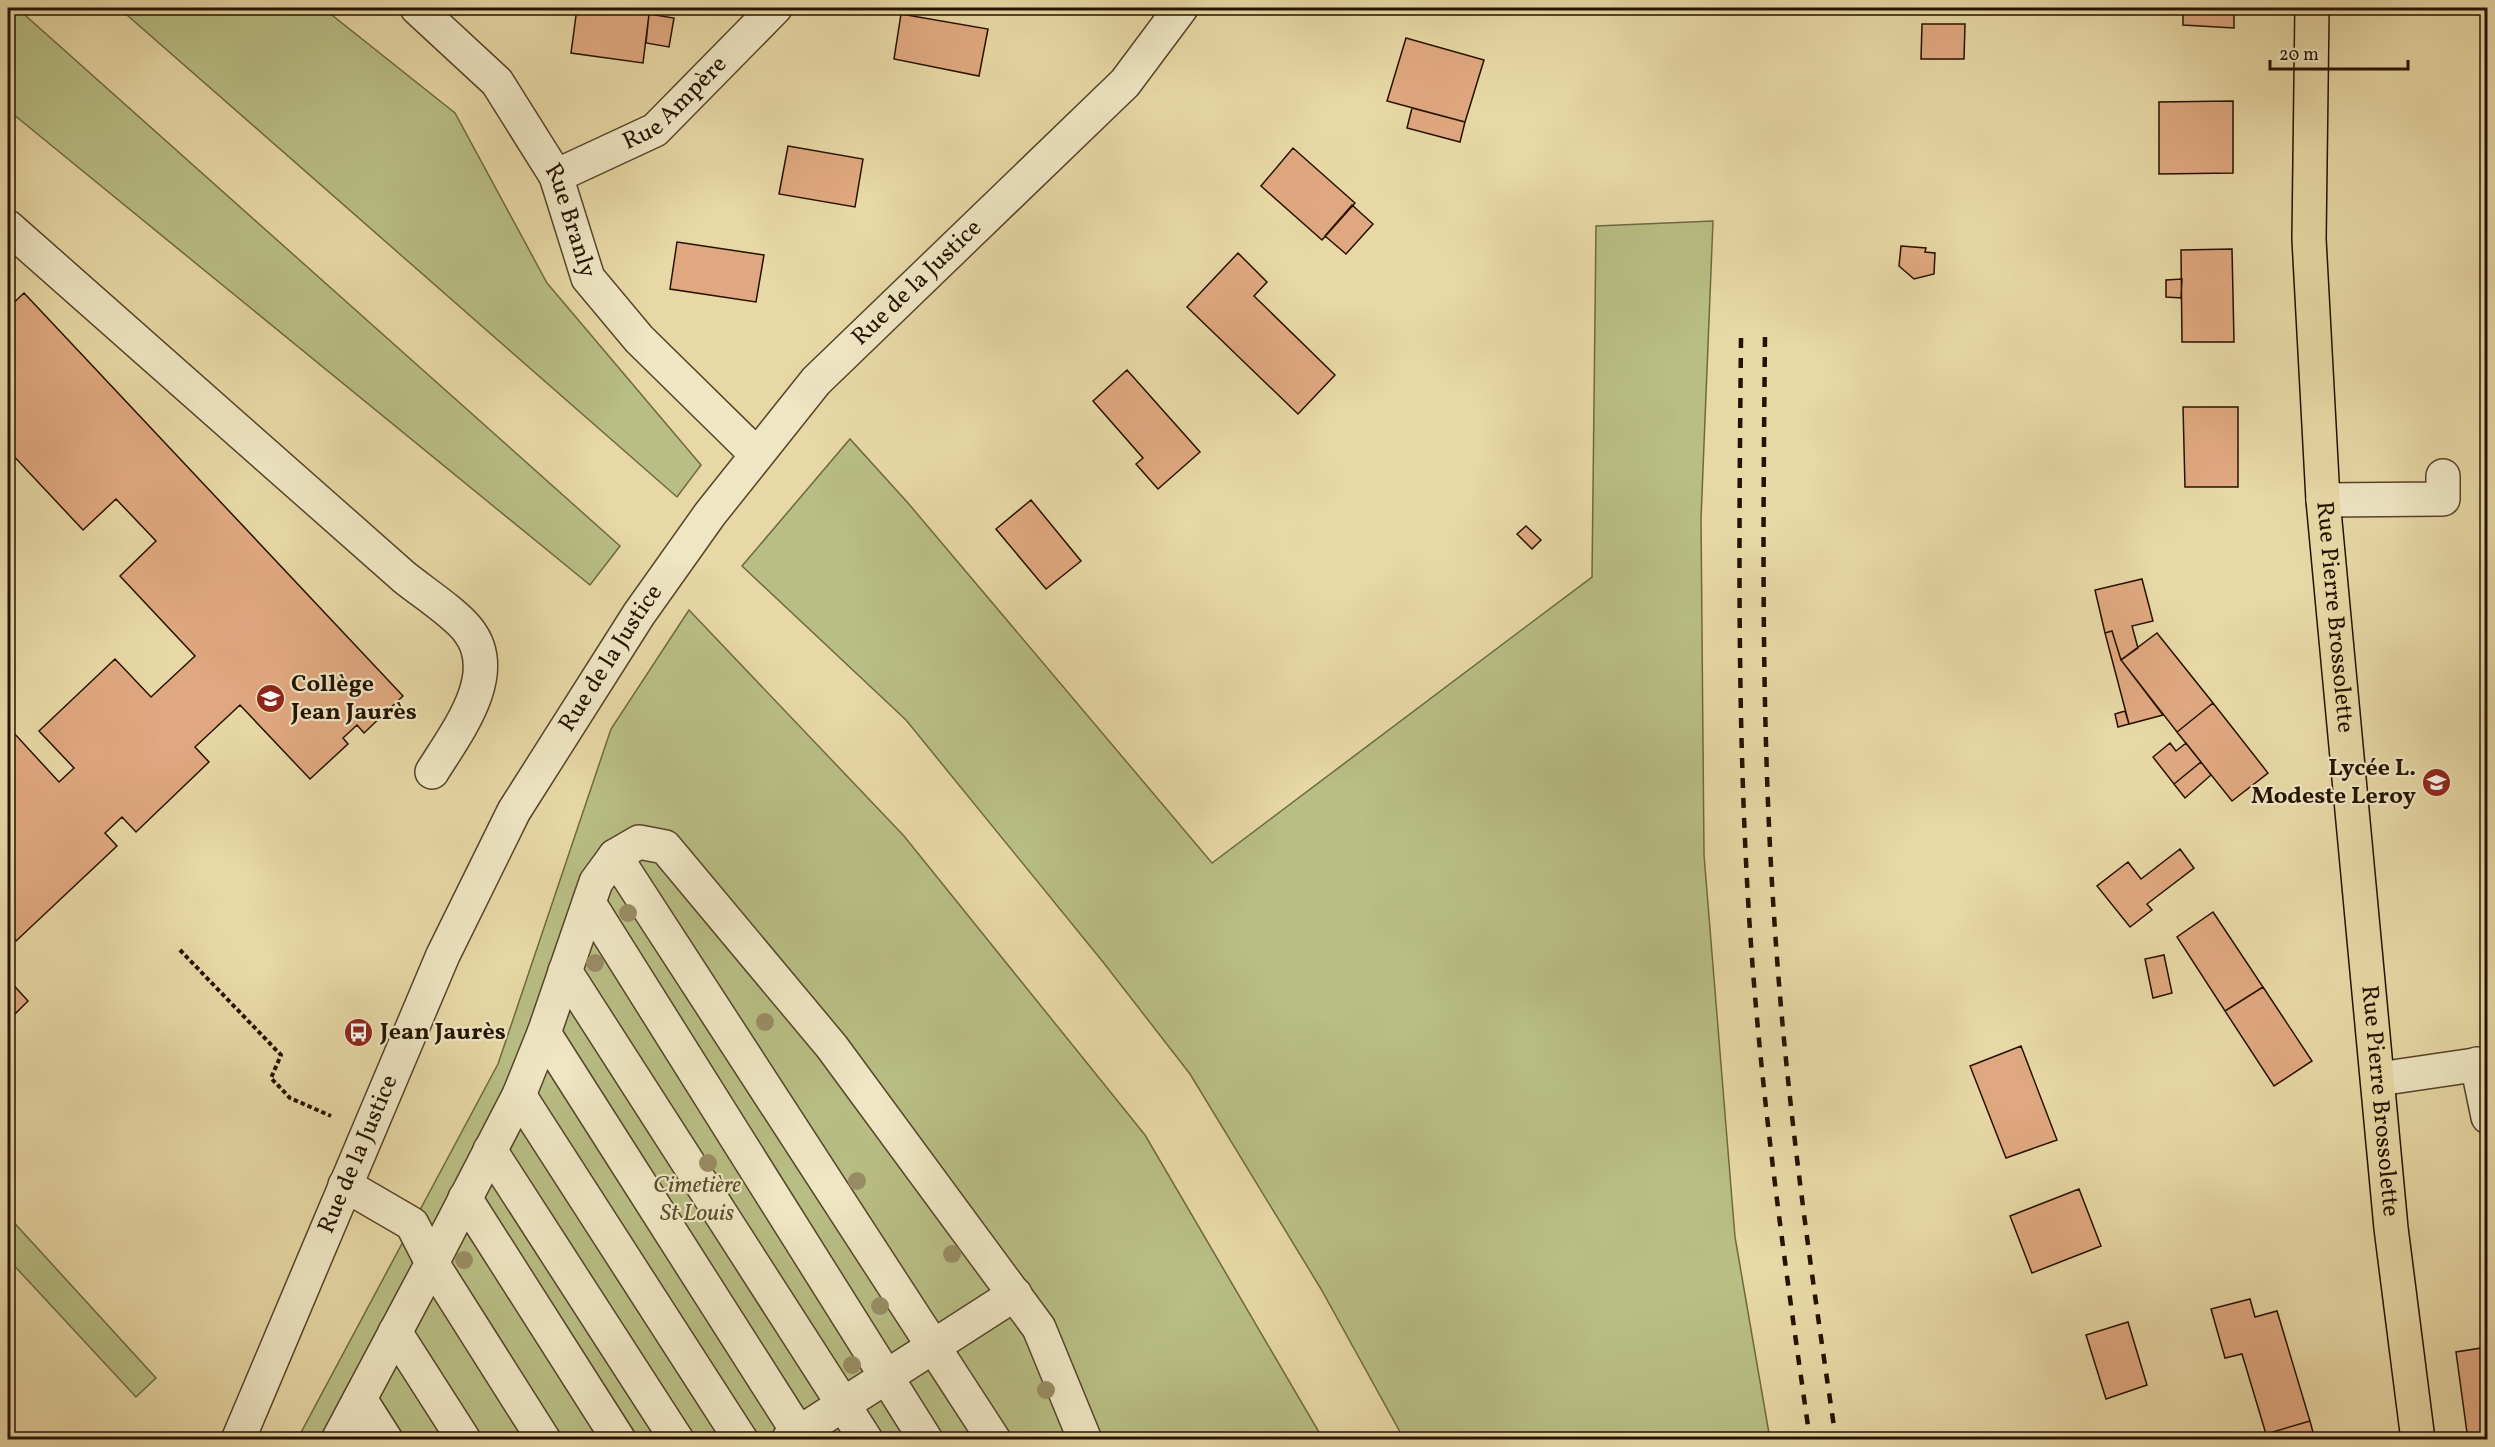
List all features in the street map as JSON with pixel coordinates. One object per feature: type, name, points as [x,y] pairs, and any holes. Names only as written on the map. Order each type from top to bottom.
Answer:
[{"type":"main road","name":"Rue Pierre Brossolette","points":[[2312,8],[2309,239],[2324,500],[2391,1228],[2418,1440]]},
{"type":"street","name":"Rue Branly","points":[[417,8],[497,82],[556,176],[588,278],[639,339],[756,454]]},
{"type":"street","name":"Rue Ampère","points":[[556,176],[655,130],[775,8]]},
{"type":"street","name":"Rue de la Justice","points":[[238,1440],[442,955],[514,811],[639,614],[710,514],[816,381],[1125,83],[1181,8]]},
{"type":"street","points":[[8,228],[404,577],[468,629],[481,654],[480,679],[467,714],[432,772]]},
{"type":"street","points":[[2324,500],[2443,499],[2444,476]]},
{"type":"street","points":[[338,1440],[519,1095],[544,1033],[596,882],[615,856],[639,842],[665,847],[832,1047],[1039,1328],[1085,1440]]},
{"type":"street","points":[[615,856],[994,1440]]},
{"type":"street","points":[[589,903],[926,1440]]},
{"type":"street","points":[[565,971],[866,1440]]},
{"type":"street","points":[[544,1033],[797,1437],[843,1404],[1015,1294]]},
{"type":"street","points":[[2379,1079],[2482,1064],[2487,1117]]},
{"type":"street","points":[[519,1095],[741,1440]]},
{"type":"street","points":[[490,1150],[677,1440]]},
{"type":"street","points":[[345,1185],[412,1224],[432,1263],[544,1440]]},
{"type":"street","points":[[465,1198],[619,1440]]},
{"type":"street","points":[[395,1332],[464,1440]]},
{"type":"street","points":[[360,1399],[386,1440]]},
{"type":"path","points":[[180,950],[281,1055],[271,1078],[290,1098],[333,1117],[329,1127]]},
{"type":"green space","points":[[8,8],[17,8],[620,546],[590,585],[8,110]]},
{"type":"green space","points":[[119,8],[323,8],[455,113],[547,283],[701,465],[677,497]]},
{"type":"green space","points":[[1713,221],[1701,519],[1704,855],[1735,1237],[1770,1439],[1404,1439],[1321,1289],[1190,1074],[1103,962],[906,720],[742,566],[850,439],[908,503],[1212,863],[1592,577],[1596,226]]},
{"type":"green space","name":"Cimetière St Louis","points":[[689,610],[904,836],[1145,1135],[1323,1439],[297,1440],[498,1064],[611,729]]},
{"type":"green space","points":[[8,1216],[156,1378],[136,1397],[8,1259]]},
{"type":"building","points":[[577,8],[649,14],[643,63],[571,53]]},
{"type":"building","points":[[2183,8],[2234,8],[2234,28],[2183,25]]},
{"type":"building","points":[[649,14],[674,18],[669,47],[646,43]]},
{"type":"building","points":[[901,14],[988,29],[979,76],[894,59]]},
{"type":"building","points":[[1922,24],[1965,24],[1964,59],[1921,59]]},
{"type":"building","points":[[1406,38],[1484,60],[1465,122],[1387,101]]},
{"type":"building","points":[[2233,101],[2233,173],[2159,174],[2159,102]]},
{"type":"building","points":[[1412,108],[1465,122],[1460,142],[1407,128]]},
{"type":"building","points":[[788,146],[863,159],[855,207],[779,194]]},
{"type":"building","points":[[1293,148],[1355,203],[1322,240],[1261,186]]},
{"type":"building","points":[[1352,205],[1373,224],[1346,254],[1325,236]]},
{"type":"building","points":[[677,242],[764,255],[756,302],[670,289]]},
{"type":"building","points":[[1901,246],[1926,248],[1925,252],[1935,253],[1934,274],[1914,279],[1899,266]]},
{"type":"building","points":[[2232,249],[2234,342],[2182,342],[2181,250]]},
{"type":"building","points":[[1238,253],[1267,282],[1254,296],[1335,375],[1298,414],[1187,307]]},
{"type":"building","points":[[2182,279],[2181,298],[2166,297],[2166,280]]},
{"type":"building","points":[[24,293],[403,696],[364,733],[357,725],[343,738],[348,744],[310,779],[240,705],[195,747],[209,762],[136,832],[122,817],[105,833],[117,846],[16,941],[8,933],[8,737],[13,732],[59,782],[74,768],[39,731],[115,659],[151,697],[195,656],[120,576],[156,541],[116,499],[83,530],[8,450],[8,308]]},
{"type":"building","points":[[1127,370],[1200,452],[1158,489],[1136,464],[1143,458],[1093,401]]},
{"type":"building","points":[[2183,407],[2238,407],[2238,487],[2185,487]]},
{"type":"building","points":[[1031,500],[1081,561],[1046,589],[996,529]]},
{"type":"building","points":[[1526,526],[1541,540],[1532,549],[1517,534]]},
{"type":"building","points":[[2142,579],[2153,621],[2132,626],[2138,648],[2121,660],[2112,631],[2105,633],[2095,590]]},
{"type":"building","points":[[2112,631],[2121,660],[2163,715],[2129,724],[2105,633]]},
{"type":"building","points":[[2157,633],[2213,703],[2177,732],[2121,660]]},
{"type":"building","points":[[2213,703],[2268,773],[2232,801],[2177,732]]},
{"type":"building","points":[[2125,711],[2129,724],[2118,727],[2115,714]]},
{"type":"building","points":[[2170,743],[2176,751],[2186,743],[2201,762],[2174,784],[2153,757]]},
{"type":"building","points":[[2201,762],[2211,775],[2185,798],[2174,784]]},
{"type":"building","points":[[2180,849],[2194,868],[2147,904],[2152,910],[2130,927],[2097,886],[2128,862],[2141,879]]},
{"type":"building","points":[[2213,912],[2263,987],[2225,1011],[2177,937]]},
{"type":"building","points":[[2164,955],[2172,993],[2153,998],[2145,959]]},
{"type":"building","points":[[8,979],[28,1001],[8,1021]]},
{"type":"building","points":[[2263,987],[2312,1061],[2274,1086],[2225,1011]]},
{"type":"building","points":[[2021,1046],[2057,1140],[2006,1158],[1970,1066]]},
{"type":"building","points":[[2079,1189],[2101,1246],[2032,1273],[2010,1216]]},
{"type":"building","points":[[2250,1299],[2255,1317],[2277,1311],[2310,1421],[2266,1434],[2242,1354],[2225,1358],[2211,1309]]},
{"type":"building","points":[[2128,1322],[2147,1385],[2106,1399],[2086,1335]]},
{"type":"building","points":[[2488,1347],[2488,1440],[2468,1440],[2456,1352]]},
{"type":"building","points":[[2310,1421],[2315,1440],[2268,1440],[2266,1434]]},
{"type":"railway","points":[[1765,337],[1765,699],[1774,915],[1792,1112],[1836,1440]]},
{"type":"railway","points":[[1741,338],[1739,554],[1741,699],[1749,915],[1767,1112],[1810,1440]]},
{"type":"place","name":"Collège Jean Jaurès","points":[[270,699]]},
{"type":"place","name":"Lycée L. Modeste Leroy","points":[[2437,783]]},
{"type":"place","name":"Jean Jaurès","points":[[359,1033]]}]
